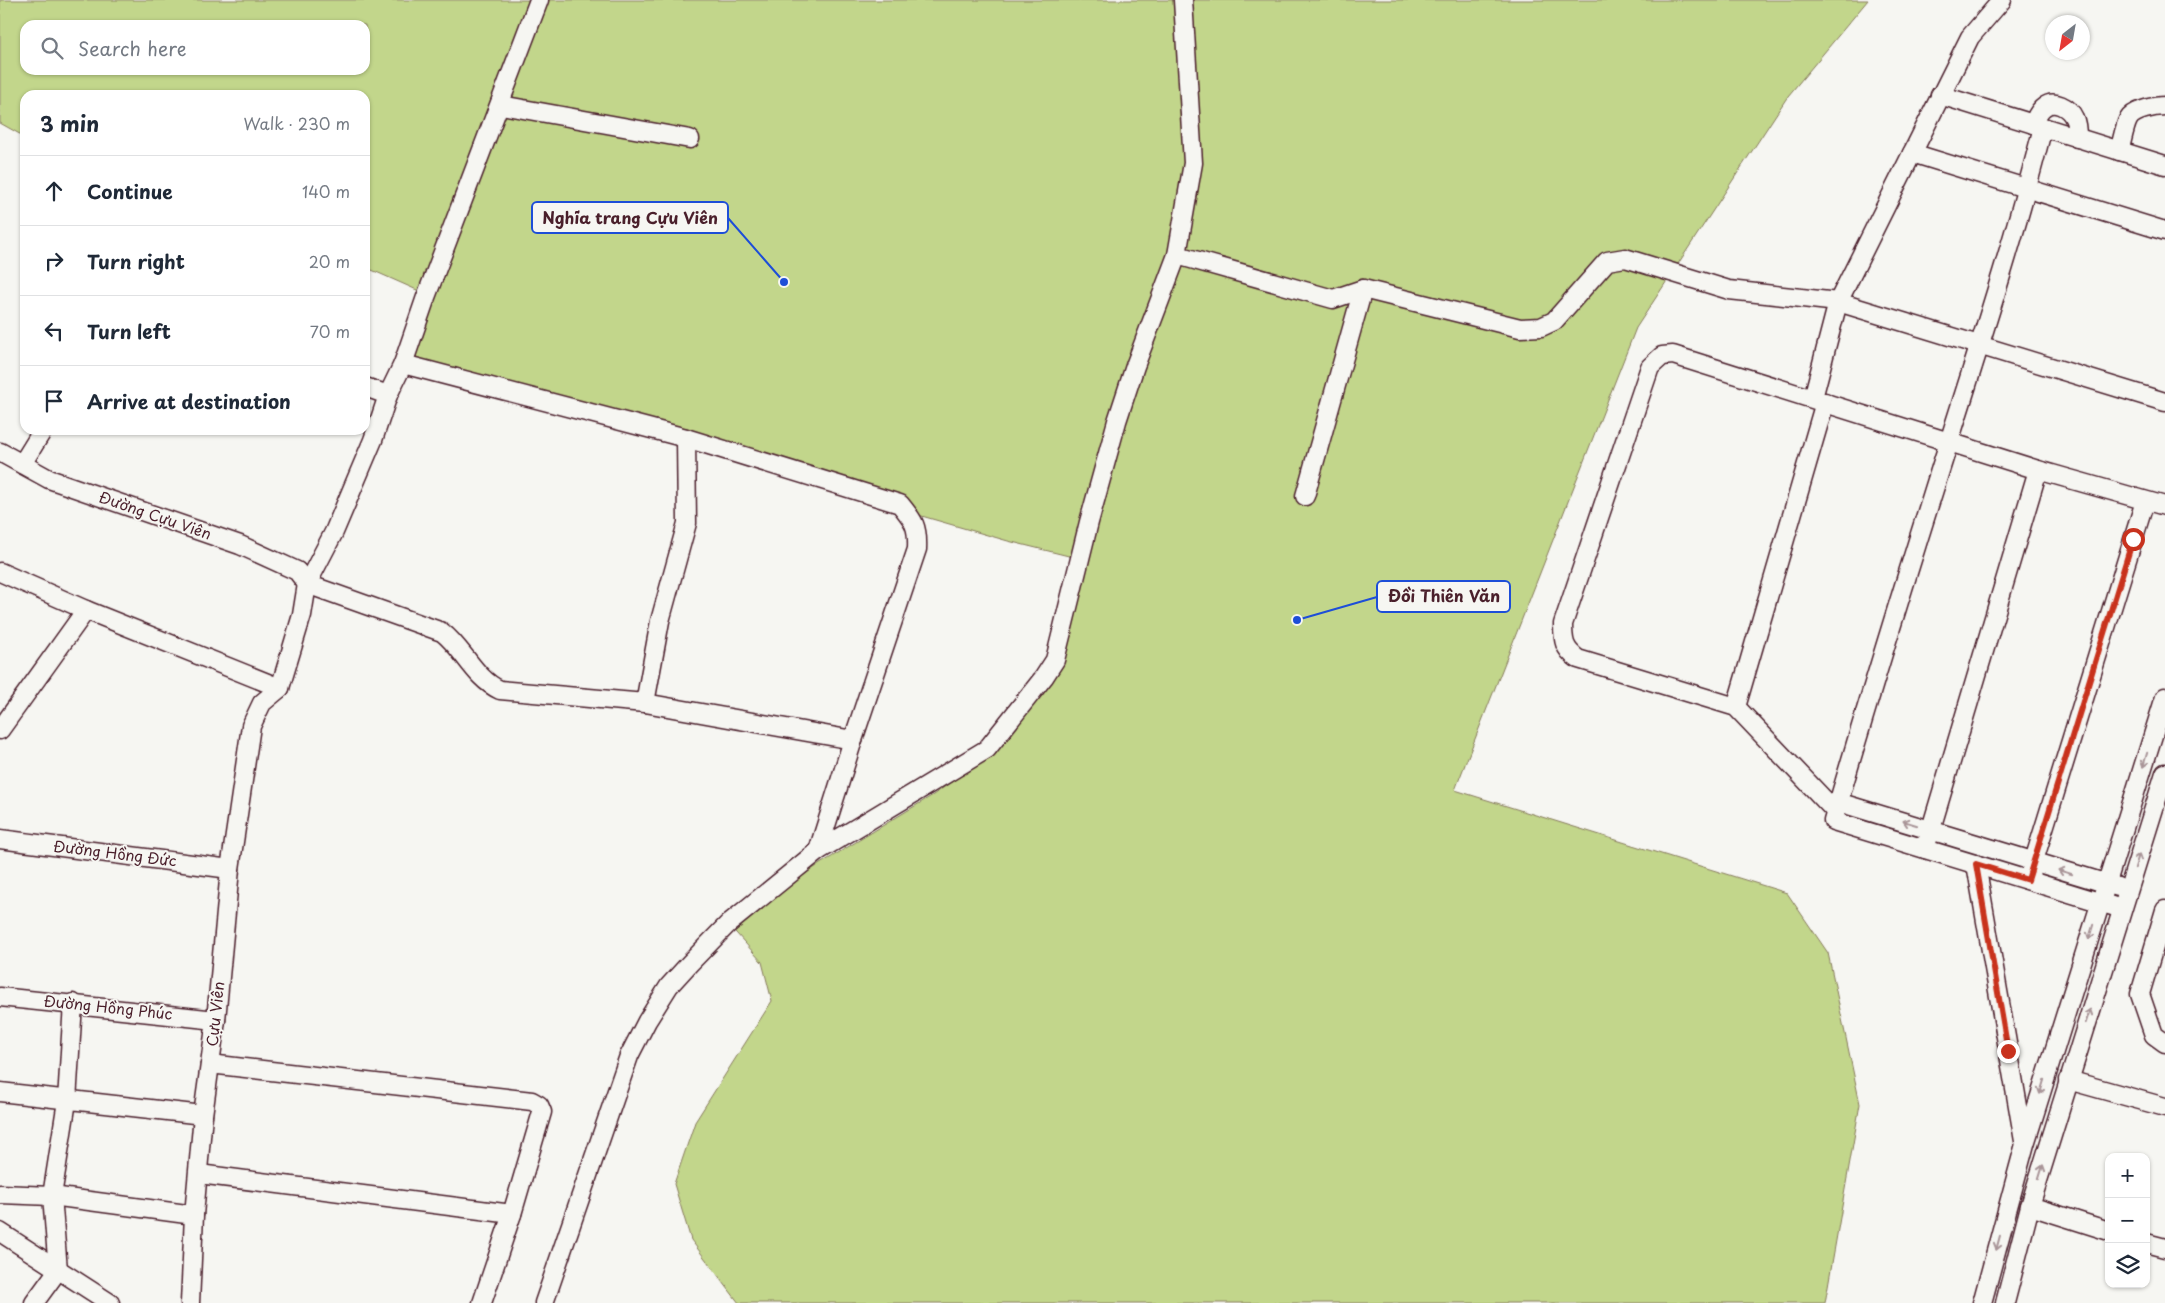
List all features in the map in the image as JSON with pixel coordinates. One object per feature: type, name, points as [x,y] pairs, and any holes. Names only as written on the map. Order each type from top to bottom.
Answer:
[{"type":"street","points":[[0,572],[86,610],[280,688],[302,615],[307,584],[334,532],[372,440],[388,395],[403,364],[426,297],[539,0]]},
{"type":"street","points":[[544,1303],[629,1056],[647,1021],[670,986],[728,924],[818,851],[987,749],[1044,677],[1055,660],[1089,522],[1117,421],[1134,366],[1177,255],[1193,163],[1183,0]]},
{"type":"street","points":[[1736,707],[1819,400],[1838,302],[1970,37],[2002,0]]},
{"type":"street","points":[[1940,95],[2165,165]]},
{"type":"street","points":[[1836,811],[1981,344],[2027,189],[2040,111],[2052,103],[2059,104],[2071,112],[2075,120],[2077,138]]},
{"type":"street","points":[[500,105],[690,139]]},
{"type":"street","points":[[2119,151],[2128,120],[2134,114],[2165,106]]},
{"type":"street","points":[[1912,153],[2165,231]]},
{"type":"street","points":[[1177,255],[1333,299],[1363,288],[1520,328],[1542,327],[1554,321],[1607,261],[1625,258],[1729,290],[1838,302],[1981,344],[2165,402]]},
{"type":"street","points":[[1305,496],[1363,288]]},
{"type":"street","points":[[2122,909],[1925,849],[1836,811],[1736,707],[1578,659],[1568,651],[1563,636],[1563,624],[1645,377],[1650,367],[1662,356],[1673,356],[1819,400],[2038,470],[2165,506]]},
{"type":"street","points":[[403,364],[686,438],[900,504],[916,523],[917,549],[818,851]]},
{"type":"street","points":[[370,389],[388,395]]},
{"type":"street","points":[[22,464],[40,435]]},
{"type":"street","points":[[645,703],[660,621],[687,523],[686,438]]},
{"type":"street","name":"Đường Cựu Viên","points":[[0,452],[49,480],[240,545],[297,570],[307,584]]},
{"type":"street","points":[[1925,849],[2038,470]]},
{"type":"street","points":[[2028,880],[2144,501]]},
{"type":"street","points":[[307,584],[442,632],[450,638],[481,678],[489,685],[500,690],[645,703],[853,740]]},
{"type":"street","points":[[0,730],[86,610]]},
{"type":"street","name":"Cựu Viên","points":[[190,1303],[194,1215],[203,1115],[216,1020],[230,869],[252,726],[262,703],[280,688]]},
{"type":"street","points":[[1982,1303],[2025,1144],[2165,697]]},
{"type":"street","points":[[2005,1303],[2030,1206],[2068,1080],[2165,773]]},
{"type":"street","points":[[1836,811],[1931,830],[2128,890]]},
{"type":"street","name":"Đường Hồng Đức","points":[[0,839],[230,869]]},
{"type":"street","points":[[1976,864],[2025,1144]]},
{"type":"street","points":[[2165,910],[2140,994],[2154,1035],[2165,1043]]},
{"type":"street","name":"Đường Hồng Phúc","points":[[0,997],[73,1003],[216,1020]]},
{"type":"street","points":[[34,1303],[58,1270],[52,1196],[67,1101],[73,1003]]},
{"type":"street","points":[[210,1064],[532,1101],[539,1105],[542,1112],[512,1214],[482,1303]]},
{"type":"street","points":[[2068,1080],[2165,1107]]},
{"type":"street","points":[[0,1092],[203,1115]]},
{"type":"street","points":[[199,1174],[512,1214]]},
{"type":"street","points":[[0,1194],[52,1196],[194,1215]]},
{"type":"street","points":[[2030,1206],[2105,1230]]},
{"type":"street","points":[[0,1232],[110,1303]]},
{"type":"street","points":[[2150,1244],[2165,1248]]},
{"type":"green space","points":[[0,0],[1868,0],[1788,96],[1636,328],[1455,790],[1787,893],[1828,953],[1860,1104],[1825,1303],[739,1303],[691,1240],[674,1184],[695,1122],[772,1001],[762,962],[728,924],[820,864],[933,795],[995,751],[1054,680],[1089,561],[1008,541],[411,368],[435,298],[370,269],[370,90],[20,90],[20,134],[0,123]]},
{"type":"place","name":"Nghĩa trang Cựu Viên","points":[[784,282]]},
{"type":"place","name":"Đồi Thiên Văn","points":[[1297,620]]},
{"type":"route","points":[[2008,1051],[1976,864],[2028,880],[2133,539]]}]
